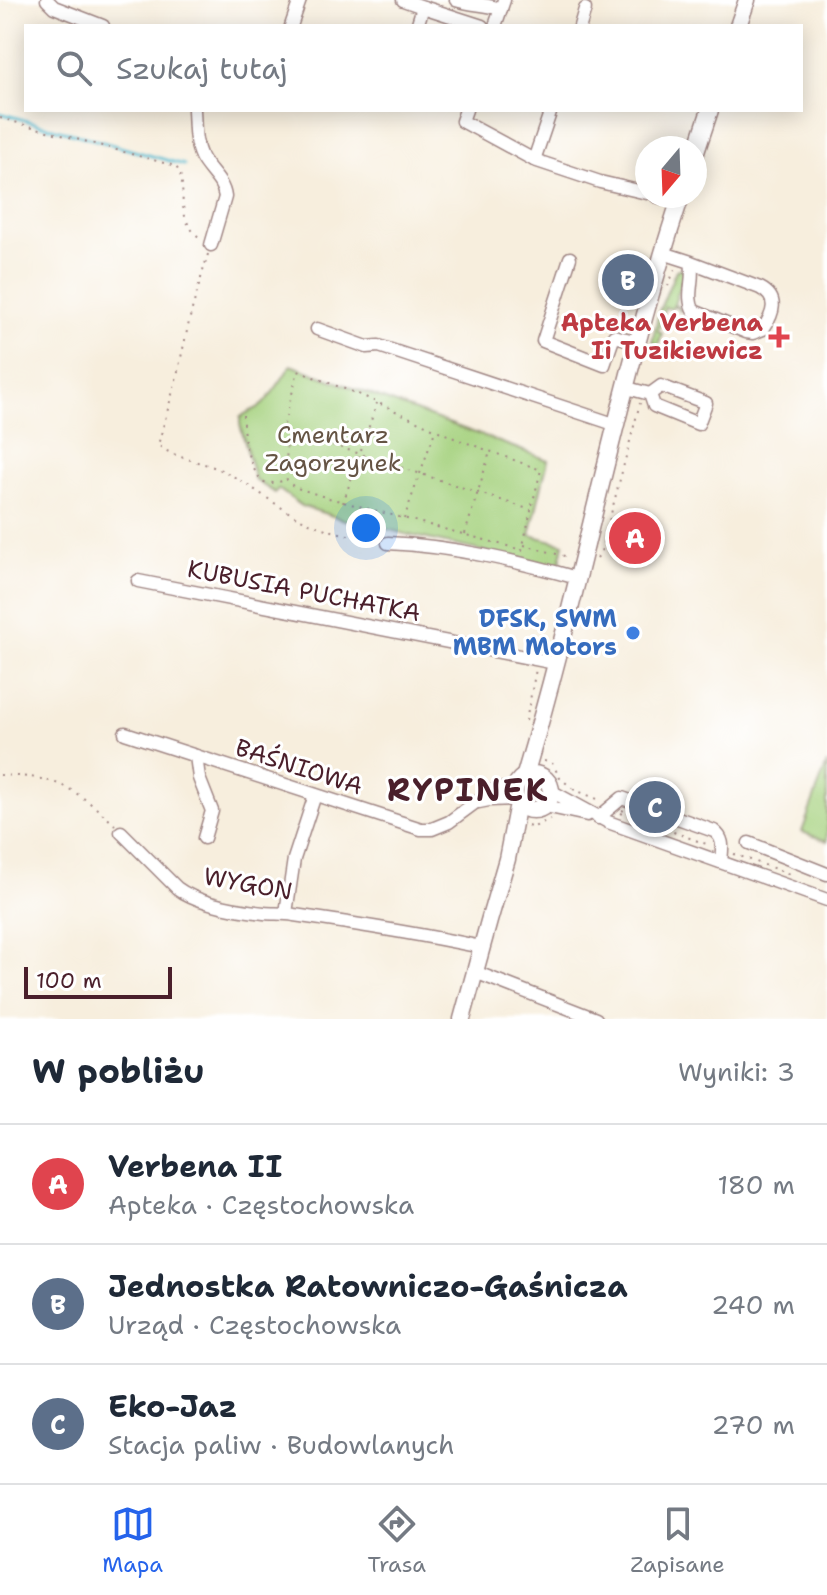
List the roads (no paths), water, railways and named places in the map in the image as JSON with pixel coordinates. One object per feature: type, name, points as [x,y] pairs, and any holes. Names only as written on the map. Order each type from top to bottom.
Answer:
[{"type":"main road","points":[[739,24],[747,0]]},
{"type":"main road","points":[[701,136],[709,112]]},
{"type":"main road","points":[[462,1019],[507,859],[519,791],[540,728],[617,425],[677,208]]},
{"type":"main road","points":[[507,859],[544,796],[540,728]]},
{"type":"main road","points":[[519,791],[535,774],[544,796]]},
{"type":"main road","points":[[519,791],[526,808],[544,796]]},
{"type":"street","points":[[47,0],[54,7],[98,24]]},
{"type":"street","points":[[292,24],[300,0]]},
{"type":"street","points":[[403,0],[476,24]]},
{"type":"street","points":[[456,0],[472,5],[502,4],[496,24]]},
{"type":"street","points":[[418,24],[423,7]]},
{"type":"street","points":[[581,24],[585,9]]},
{"type":"street","points":[[194,112],[199,154],[219,181],[225,197],[211,245]]},
{"type":"street","points":[[461,112],[462,121],[534,160],[635,190]]},
{"type":"street","points":[[534,160],[550,112]]},
{"type":"street","points":[[663,253],[691,262],[716,271],[760,288],[770,295],[773,303],[767,325],[753,333],[746,332],[694,311],[689,302],[693,278],[691,262]]},
{"type":"street","points":[[570,258],[543,341],[604,365],[614,336],[639,342]]},
{"type":"street","points":[[693,278],[716,271]]},
{"type":"street","points":[[317,329],[367,347],[379,346],[617,425]]},
{"type":"street","points":[[627,388],[650,394]]},
{"type":"street","points":[[388,543],[452,549],[577,578]]},
{"type":"street","name":"KUBUSIA PUCHATKA","points":[[138,581],[555,663]]},
{"type":"street","name":"BAŚNIOWA","points":[[125,733],[421,829],[432,829],[449,822],[491,791],[519,791]]},
{"type":"street","points":[[196,756],[197,771],[212,811],[204,838]]},
{"type":"street","points":[[286,913],[294,859],[315,795]]},
{"type":"street","points":[[544,796],[598,818],[721,856],[827,900]]},
{"type":"street","points":[[598,818],[622,798],[714,831],[722,841],[721,856]]},
{"type":"street","name":"WYGON","points":[[121,832],[177,888],[191,897],[247,910],[286,913],[481,947]]},
{"type":"street","points":[[749,843],[827,874]]},
{"type":"street","points":[[475,972],[596,1019]]},
{"type":"waterway","points":[[0,113],[184,165]]},
{"type":"place","name":"Jednostka Ratowniczo-Gaśnicza","points":[[628,280]]},
{"type":"place","name":"Apteka Verbena Ii Tuzikiewicz","points":[[779,337]]},
{"type":"place","name":"Verbena II","points":[[635,538]]},
{"type":"place","name":"DFSK, SWM MBM Motors","points":[[633,633]]},
{"type":"place","name":"Eko-Jaz","points":[[655,807]]},
{"type":"district","name":"RYPINEK","points":[[468,789]]},
{"type":"park label","name":"Cmentarz Zagorzynek","points":[[333,449]]}]
